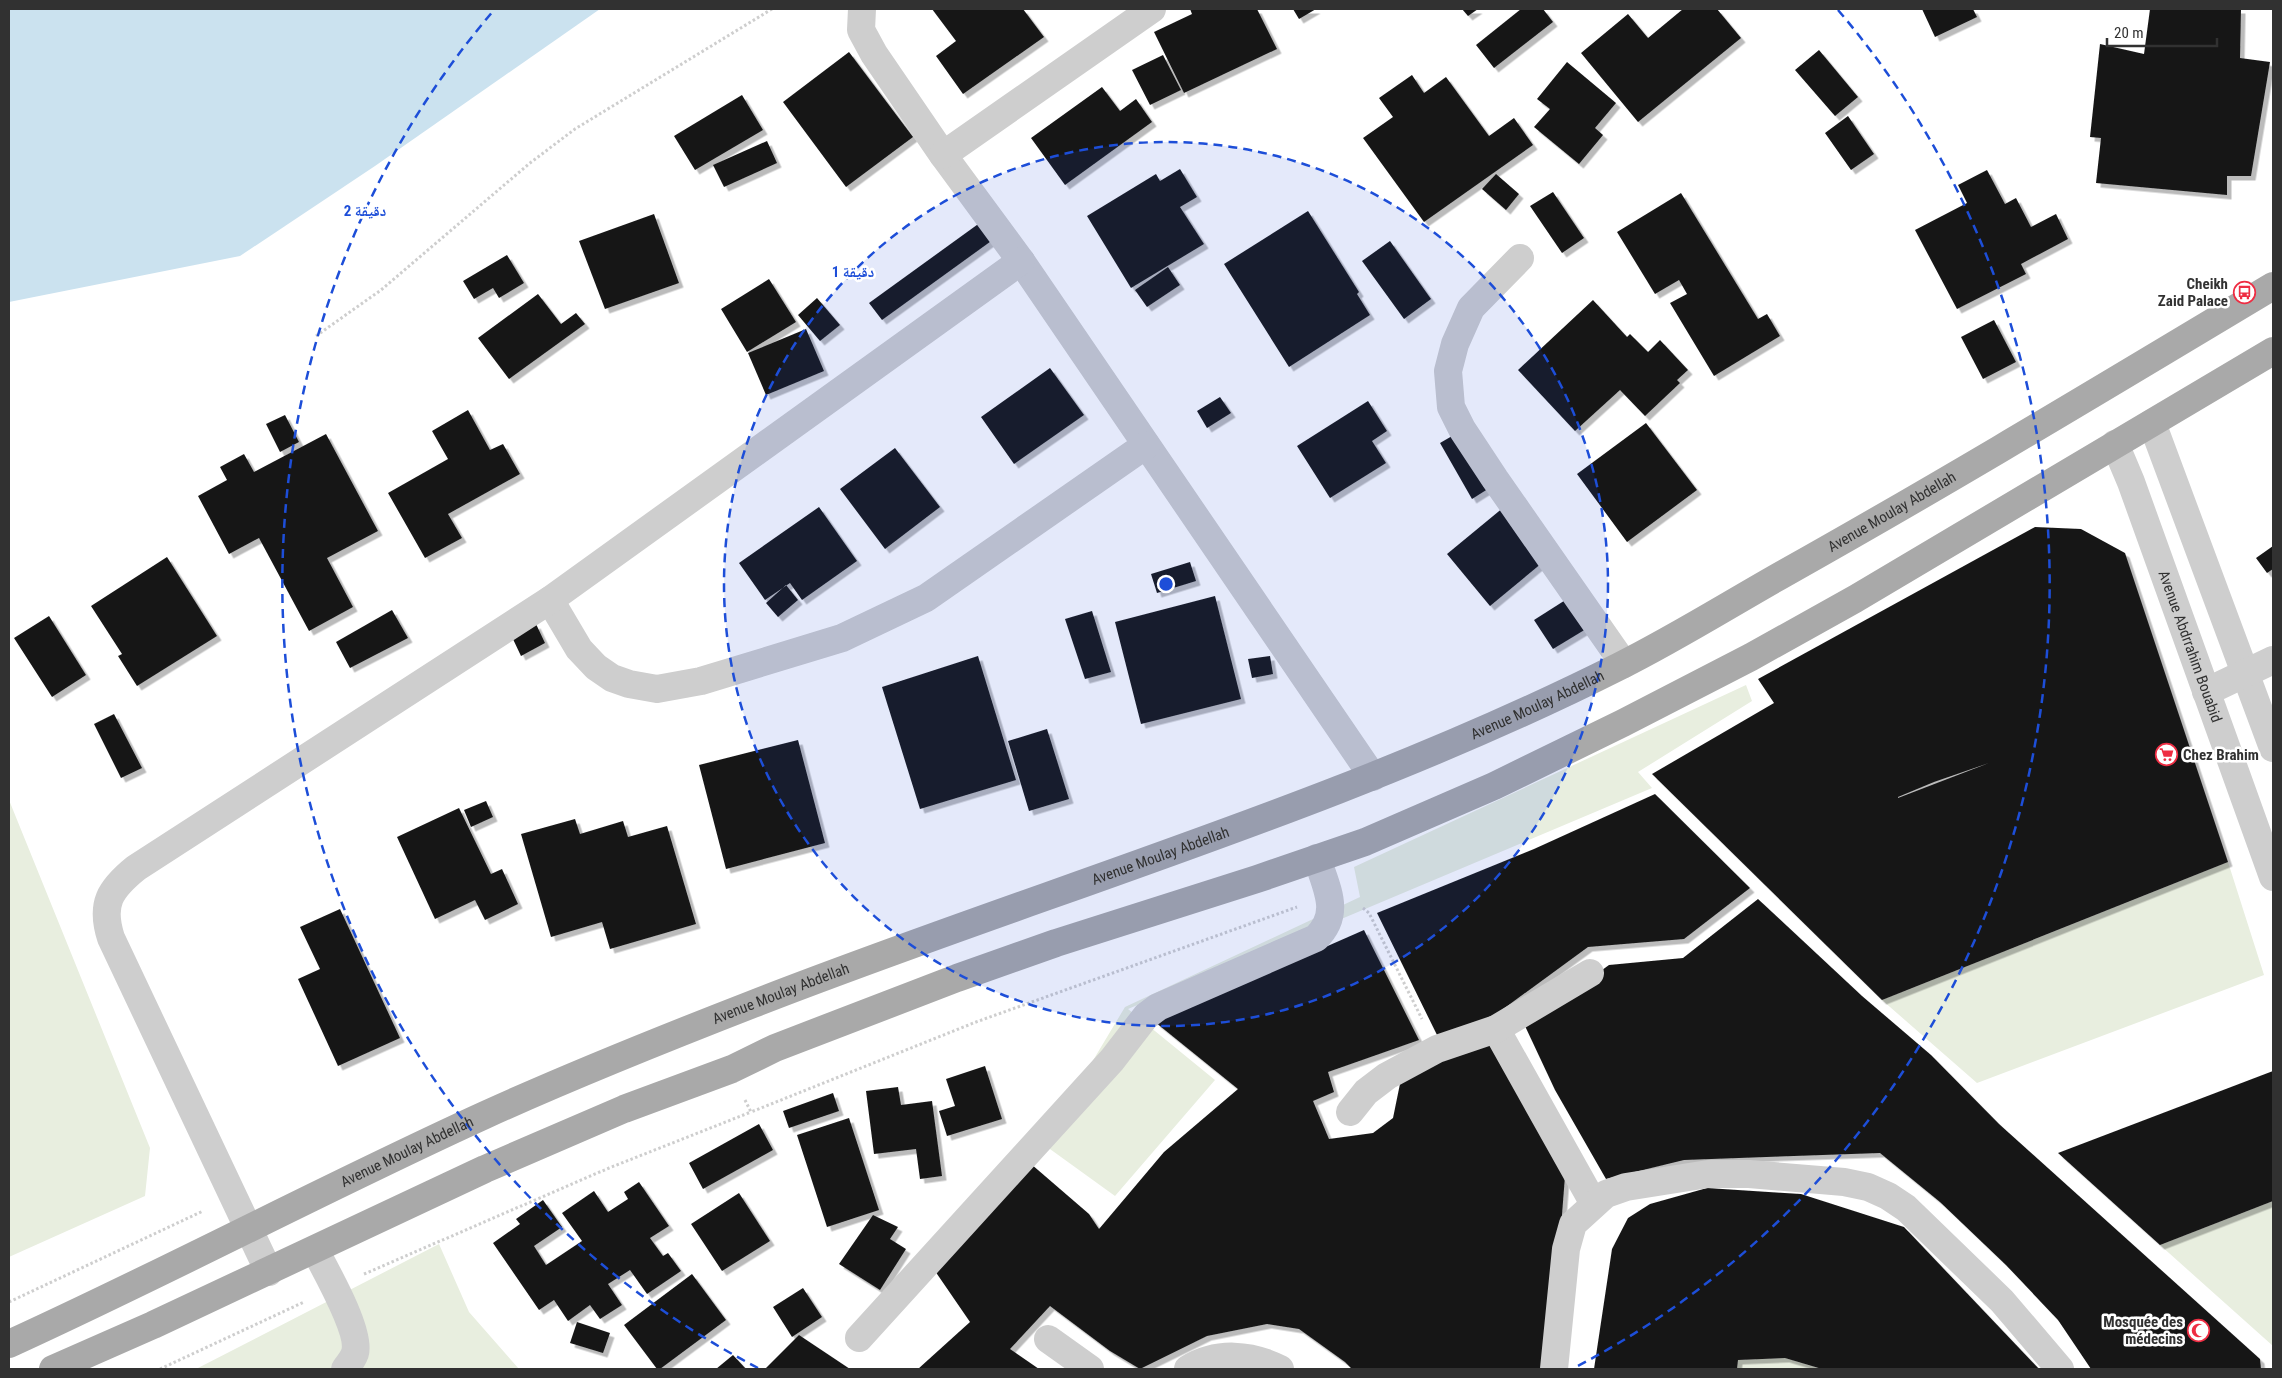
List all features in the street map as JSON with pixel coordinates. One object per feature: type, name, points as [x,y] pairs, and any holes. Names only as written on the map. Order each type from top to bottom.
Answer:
[{"type":"main road","name":"Avenue Moulay Abdellah","points":[[9,1344],[112,1297],[482,1116],[590,1069],[756,1002],[1250,826],[1373,776],[1624,664],[1887,516],[2273,286]]},
{"type":"main road","points":[[53,1369],[269,1272],[556,1137],[624,1108],[732,1069],[775,1048],[1056,943],[1257,880],[1365,842],[1486,790],[1742,662],[1855,599],[2273,351]]},
{"type":"street","points":[[862,9],[861,30],[874,54],[943,155],[1021,261],[1373,776]]},
{"type":"street","points":[[943,155],[1152,9]]},
{"type":"street","points":[[1520,258],[1471,308],[1455,344],[1448,371],[1451,407],[1462,429],[1495,479],[1624,664]]},
{"type":"street","points":[[269,1272],[111,938],[106,922],[106,906],[112,891],[136,868],[550,600],[1021,261]]},
{"type":"street","points":[[2152,423],[2167,468],[2246,671],[2273,748]]},
{"type":"street","name":"Avenue Abdrrahim Bouabid","points":[[2115,444],[2131,482],[2273,877]]},
{"type":"street","points":[[550,600],[579,649],[596,668],[612,678],[629,684],[657,688],[701,681],[842,638],[926,598],[1146,445]]},
{"type":"street","points":[[2206,692],[2246,671],[2273,660]]},
{"type":"street","points":[[859,1338],[1112,1060],[1146,1016],[1171,1000],[1316,938],[1325,930],[1330,919],[1331,907],[1317,858]]},
{"type":"street","points":[[1350,1112],[1366,1092],[1388,1076],[1436,1049],[1496,1028],[1590,974]]},
{"type":"street","points":[[1496,1028],[1594,1204]]},
{"type":"street","points":[[1554,1369],[1566,1249],[1573,1224],[1606,1194],[1626,1186],[1708,1174],[1749,1174],[1844,1182],[1868,1187],[1888,1196],[1906,1208],[2002,1301],[2060,1369]]},
{"type":"street","points":[[315,1250],[335,1288],[356,1342],[355,1353],[345,1369]]},
{"type":"street","points":[[1048,1339],[1090,1369]]},
{"type":"street","points":[[1188,1369],[1215,1358],[1237,1357],[1262,1360],[1280,1369]]},
{"type":"path","points":[[316,336],[381,290],[530,163],[575,129],[772,9]]},
{"type":"path","points":[[160,1369],[430,1244],[609,1168],[976,1022],[1328,896],[1346,894],[1369,913],[1436,1049]]},
{"type":"path","points":[[732,1069],[751,1112]]},
{"type":"green space","points":[[1746,685],[1752,701],[1638,772],[1652,788],[1128,1009],[1215,1080],[1115,1196],[1043,1144],[1125,1007],[1360,897],[1354,867]]},
{"type":"green space","points":[[9,800],[150,1148],[145,1196],[9,1257]]},
{"type":"green space","points":[[2228,862],[2264,975],[1977,1083],[1882,1000]]},
{"type":"green space","points":[[2273,1201],[2273,1346],[2160,1245]]},
{"type":"green space","points":[[439,1244],[469,1312],[519,1369],[196,1369]]},
{"type":"green space","points":[[1785,1358],[1821,1369],[1737,1369],[1738,1360]]},
{"type":"water","points":[[9,9],[600,9],[375,166],[240,256],[9,302]]},
{"type":"building","points":[[932,9],[1023,9],[1044,37],[963,94],[936,56],[956,41]]},
{"type":"building","points":[[1190,9],[1257,9],[1277,49],[1184,93],[1154,32],[1192,14]]},
{"type":"building","points":[[1293,9],[1316,9],[1299,19]]},
{"type":"building","points":[[1462,9],[1478,9],[1468,16]]},
{"type":"building","points":[[1521,9],[1543,9],[1553,22],[1494,68],[1476,45]]},
{"type":"building","points":[[1683,9],[1717,9],[1741,38],[1638,122],[1581,53],[1628,14],[1648,38]]},
{"type":"building","points":[[1922,9],[1973,9],[1977,17],[1935,37]]},
{"type":"building","points":[[2150,9],[2241,9],[2240,58],[2270,62],[2251,176],[2227,176],[2227,195],[2096,183],[2101,138],[2090,137],[2100,44],[2144,54]]},
{"type":"building","points":[[1819,50],[1858,97],[1835,116],[1795,70]]},
{"type":"building","points":[[849,52],[913,137],[846,187],[783,102]]},
{"type":"building","points":[[1163,55],[1181,90],[1150,105],[1132,70]]},
{"type":"building","points":[[1567,62],[1616,103],[1595,128],[1603,135],[1579,164],[1534,127],[1550,109],[1537,99]]},
{"type":"building","points":[[1412,75],[1424,93],[1446,77],[1489,136],[1514,118],[1533,145],[1424,222],[1363,138],[1393,117],[1379,98]]},
{"type":"building","points":[[1102,87],[1120,111],[1136,99],[1152,122],[1065,185],[1031,138]]},
{"type":"building","points":[[742,95],[763,130],[695,170],[674,136]]},
{"type":"building","points":[[1848,116],[1874,154],[1851,170],[1825,133]]},
{"type":"building","points":[[767,141],[777,163],[724,187],[713,165]]},
{"type":"building","points":[[1180,169],[1197,197],[1180,207],[1204,244],[1131,288],[1087,216],[1156,174],[1160,181]]},
{"type":"building","points":[[1987,170],[2005,204],[2016,198],[2031,227],[2056,214],[2068,239],[2021,264],[2026,274],[1957,309],[1915,230],[1967,203],[1958,185]]},
{"type":"building","points":[[1496,174],[1519,194],[1506,210],[1482,189]]},
{"type":"building","points":[[1553,192],[1584,238],[1562,253],[1530,206]]},
{"type":"building","points":[[1681,193],[1758,319],[1767,314],[1780,336],[1714,376],[1670,303],[1687,294],[1679,280],[1655,294],[1617,232]]},
{"type":"building","points":[[1308,211],[1359,292],[1357,294],[1370,315],[1289,367],[1224,264]]},
{"type":"building","points":[[654,214],[679,283],[605,309],[579,241]]},
{"type":"building","points":[[981,222],[994,239],[882,320],[869,303]]},
{"type":"building","points":[[1390,241],[1431,299],[1404,319],[1362,261]]},
{"type":"building","points":[[507,255],[524,283],[499,298],[493,288],[474,299],[463,281]]},
{"type":"building","points":[[1168,267],[1180,285],[1147,307],[1135,290]]},
{"type":"building","points":[[769,279],[796,322],[747,352],[721,309]]},
{"type":"building","points":[[538,294],[561,324],[576,313],[585,324],[509,379],[478,338]]},
{"type":"building","points":[[817,298],[840,325],[820,341],[798,315]]},
{"type":"building","points":[[1593,300],[1627,337],[1630,334],[1648,352],[1660,340],[1688,370],[1677,380],[1680,383],[1645,416],[1620,390],[1575,431],[1518,370]]},
{"type":"building","points":[[1994,320],[2016,362],[1983,379],[1961,337]]},
{"type":"building","points":[[806,329],[824,371],[766,395],[748,353]]},
{"type":"building","points":[[1050,368],[1084,415],[1014,464],[981,417]]},
{"type":"building","points":[[1220,397],[1231,413],[1207,428],[1197,411]]},
{"type":"building","points":[[1368,401],[1387,431],[1372,441],[1386,463],[1330,498],[1297,446]]},
{"type":"building","points":[[468,410],[490,450],[503,444],[520,474],[448,514],[462,538],[425,558],[388,493],[448,459],[432,431]]},
{"type":"building","points":[[285,415],[299,442],[280,452],[266,424]]},
{"type":"building","points":[[1646,423],[1697,490],[1627,542],[1577,474]]},
{"type":"building","points":[[1459,432],[1491,487],[1472,499],[1440,443]]},
{"type":"building","points":[[326,434],[378,531],[327,558],[353,607],[309,631],[259,538],[229,554],[198,496],[227,480],[220,467],[244,454],[254,472]]},
{"type":"building","points":[[895,448],[940,507],[885,549],[840,489]]},
{"type":"building","points":[[819,507],[857,561],[802,600],[790,583],[765,600],[739,563]]},
{"type":"building","points":[[1504,507],[1548,558],[1490,606],[1447,554]]},
{"type":"building","points":[[2035,527],[2081,529],[2125,553],[2228,862],[1882,1000],[1652,774],[1774,703],[1758,679]],"holes":[[[1989,763],[1898,798],[1934,782]]]},
{"type":"building","points":[[2273,546],[2273,569],[2267,573],[2256,558]]},
{"type":"building","points":[[167,557],[217,636],[137,686],[118,656],[122,654],[91,606]]},
{"type":"building","points":[[1190,562],[1196,581],[1157,593],[1151,574]]},
{"type":"building","points":[[786,585],[798,600],[778,617],[766,603]]},
{"type":"building","points":[[1215,596],[1241,699],[1141,724],[1115,622]]},
{"type":"building","points":[[1567,599],[1586,629],[1553,649],[1534,620]]},
{"type":"building","points":[[392,610],[408,638],[350,668],[336,642]]},
{"type":"building","points":[[1092,611],[1111,672],[1085,679],[1065,619]]},
{"type":"building","points":[[49,616],[86,675],[52,697],[14,638]]},
{"type":"building","points":[[536,624],[545,643],[521,656],[512,637]]},
{"type":"building","points":[[978,656],[1016,780],[920,809],[882,687]]},
{"type":"building","points":[[1270,656],[1273,674],[1252,678],[1248,659]]},
{"type":"building","points":[[114,714],[142,768],[121,778],[94,724]]},
{"type":"building","points":[[1047,729],[1069,799],[1029,811],[1008,741]]},
{"type":"building","points":[[798,740],[825,843],[726,869],[699,765]]},
{"type":"building","points":[[1655,794],[1750,888],[1684,939],[1588,947],[1495,1015],[1438,1037],[1377,913],[1534,849]]},
{"type":"building","points":[[486,801],[493,817],[471,827],[464,810]]},
{"type":"building","points":[[459,808],[491,874],[502,869],[518,904],[485,920],[475,900],[435,919],[397,837]]},
{"type":"building","points":[[575,819],[580,834],[623,821],[628,837],[667,826],[696,924],[610,949],[602,922],[551,937],[521,834]]},
{"type":"building","points":[[1758,899],[1862,996],[1931,1055],[1999,1124],[2260,1359],[2261,1369],[2091,1369],[2058,1320],[2006,1265],[1940,1202],[1880,1153],[1684,1160],[1606,1179],[1555,1090],[1525,1026],[1609,965],[1683,958]]},
{"type":"building","points":[[340,909],[400,1038],[338,1066],[298,979],[320,969],[300,927]]},
{"type":"building","points":[[1364,930],[1419,1040],[1328,1072],[1334,1092],[1313,1101],[1329,1139],[1373,1133],[1393,1118],[1402,1074],[1498,1042],[1565,1176],[1550,1369],[1352,1369],[1299,1329],[1267,1324],[1207,1336],[1140,1369],[1110,1351],[1050,1306],[1010,1349],[1039,1369],[918,1369],[970,1322],[935,1271],[1031,1164],[1089,1214],[1099,1229],[1164,1152],[1238,1089],[1155,1022]]},
{"type":"building","points":[[985,1066],[1002,1119],[947,1136],[939,1111],[955,1106],[946,1079]]},
{"type":"building","points":[[2273,1071],[2273,1201],[2160,1245],[2058,1153]]},
{"type":"building","points":[[898,1087],[901,1105],[932,1101],[942,1176],[920,1179],[916,1149],[874,1154],[866,1091]]},
{"type":"building","points":[[833,1093],[839,1111],[789,1128],[783,1111]]},
{"type":"building","points":[[849,1118],[879,1210],[827,1227],[797,1135]]},
{"type":"building","points":[[759,1124],[773,1150],[703,1189],[689,1163]]},
{"type":"building","points":[[639,1182],[669,1226],[650,1238],[663,1256],[668,1253],[681,1271],[647,1294],[630,1270],[608,1284],[622,1305],[600,1319],[590,1305],[568,1321],[554,1300],[539,1310],[493,1243],[520,1224],[516,1219],[543,1200],[562,1227],[534,1246],[546,1265],[582,1241],[562,1213],[594,1191],[608,1212],[628,1199],[624,1192]]},
{"type":"building","points":[[1707,1188],[1801,1194],[1904,1227],[2039,1369],[1822,1369],[1785,1358],[1738,1360],[1737,1369],[1594,1369],[1612,1249],[1628,1218],[1650,1204]]},
{"type":"building","points":[[739,1193],[770,1241],[722,1271],[691,1224]]},
{"type":"building","points":[[873,1215],[898,1227],[890,1239],[906,1249],[880,1290],[839,1264]]},
{"type":"building","points":[[692,1274],[726,1320],[660,1369],[657,1369],[624,1325]]},
{"type":"building","points":[[803,1288],[822,1317],[792,1337],[773,1307]]},
{"type":"building","points":[[577,1322],[610,1333],[603,1353],[570,1343]]},
{"type":"building","points":[[799,1335],[850,1369],[765,1369]]},
{"type":"building","points":[[733,1355],[746,1369],[716,1369]]},
{"type":"place","name":"Cheikh Zaid Palace","points":[[2244,293]]},
{"type":"place","name":"Chez Brahim","points":[[2167,755]]},
{"type":"place","name":"Mosquée des médecins","points":[[2199,1331]]}]
